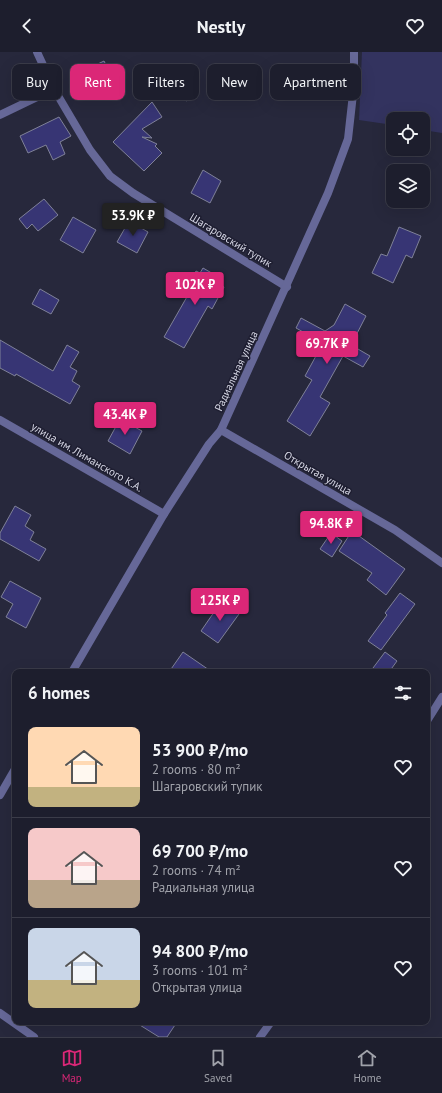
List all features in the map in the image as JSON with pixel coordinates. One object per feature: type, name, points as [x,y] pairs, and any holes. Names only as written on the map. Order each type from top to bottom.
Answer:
[{"type":"street","name":"Шагаровский тупик","points":[[37,52],[43,64]]},
{"type":"street","name":"Радиальная улица","points":[[74,669],[164,514],[209,444],[221,430],[287,287],[328,193],[348,139],[354,85],[354,52]]},
{"type":"street","points":[[0,115],[31,100]]},
{"type":"street","name":"Шагаровский тупик","points":[[60,100],[90,150],[110,176],[133,193],[287,287]]},
{"type":"street","name":"улица им. Лиманского К.А.","points":[[0,420],[164,514]]},
{"type":"street","name":"Открытая улица","points":[[221,430],[395,530],[442,563]]},
{"type":"street","points":[[430,716],[442,697]]},
{"type":"street","points":[[0,795],[12,774]]},
{"type":"street","points":[[0,1013],[12,1021]]},
{"type":"street","points":[[17,1025],[34,1037]]},
{"type":"street","points":[[260,1037],[269,1025]]},
{"type":"shaded area","points":[[362,52],[442,52],[442,133],[430,131],[430,112],[386,112],[386,124],[359,120]]},
{"type":"building","points":[[104,61],[106,64],[98,64]]},
{"type":"building","points":[[152,102],[162,117],[142,129],[152,138],[142,137],[157,144],[155,146],[162,153],[144,171],[113,142]]},
{"type":"building","points":[[59,117],[71,136],[60,142],[65,154],[53,160],[46,145],[28,153],[20,136]]},
{"type":"building","points":[[203,170],[221,181],[210,203],[191,193]]},
{"type":"building","points":[[44,199],[58,215],[38,231],[32,224],[27,229],[19,219]]},
{"type":"building","points":[[73,217],[96,230],[83,253],[60,240]]},
{"type":"building","points":[[129,221],[148,232],[137,253],[117,242]]},
{"type":"building","points":[[399,227],[421,236],[412,258],[406,255],[393,283],[372,273],[381,254],[387,256]]},
{"type":"building","points":[[203,268],[222,279],[219,284],[224,287],[212,309],[208,306],[184,348],[164,337],[188,295],[184,293],[196,271],[200,273]]},
{"type":"building","points":[[40,289],[59,300],[51,314],[32,304]]},
{"type":"building","points":[[345,304],[366,316],[351,345],[370,356],[363,367],[343,356],[320,397],[330,403],[310,436],[287,421],[312,380],[305,376],[323,343],[296,328],[301,318],[325,331],[334,325]]},
{"type":"building","points":[[0,340],[53,371],[67,345],[79,352],[70,367],[77,371],[72,381],[80,386],[70,404],[16,374],[15,376],[0,368]]},
{"type":"building","points":[[120,419],[142,431],[130,454],[108,441]]},
{"type":"building","points":[[15,506],[31,515],[25,526],[34,532],[30,540],[46,549],[39,561],[0,539],[0,533]]},
{"type":"building","points":[[352,531],[405,569],[386,595],[367,580],[372,573],[339,551]]},
{"type":"building","points":[[331,533],[342,541],[332,557],[320,549]]},
{"type":"building","points":[[10,581],[41,598],[26,628],[6,617],[13,604],[1,597]]},
{"type":"building","points":[[400,593],[415,604],[381,650],[368,641],[387,615],[385,613]]},
{"type":"building","points":[[221,602],[239,614],[218,643],[201,631]]},
{"type":"building","points":[[183,652],[208,669],[171,669]]},
{"type":"building","points":[[385,652],[397,661],[391,669],[372,669]]},
{"type":"building","points":[[140,1025],[175,1025],[167,1037],[159,1037]]}]
